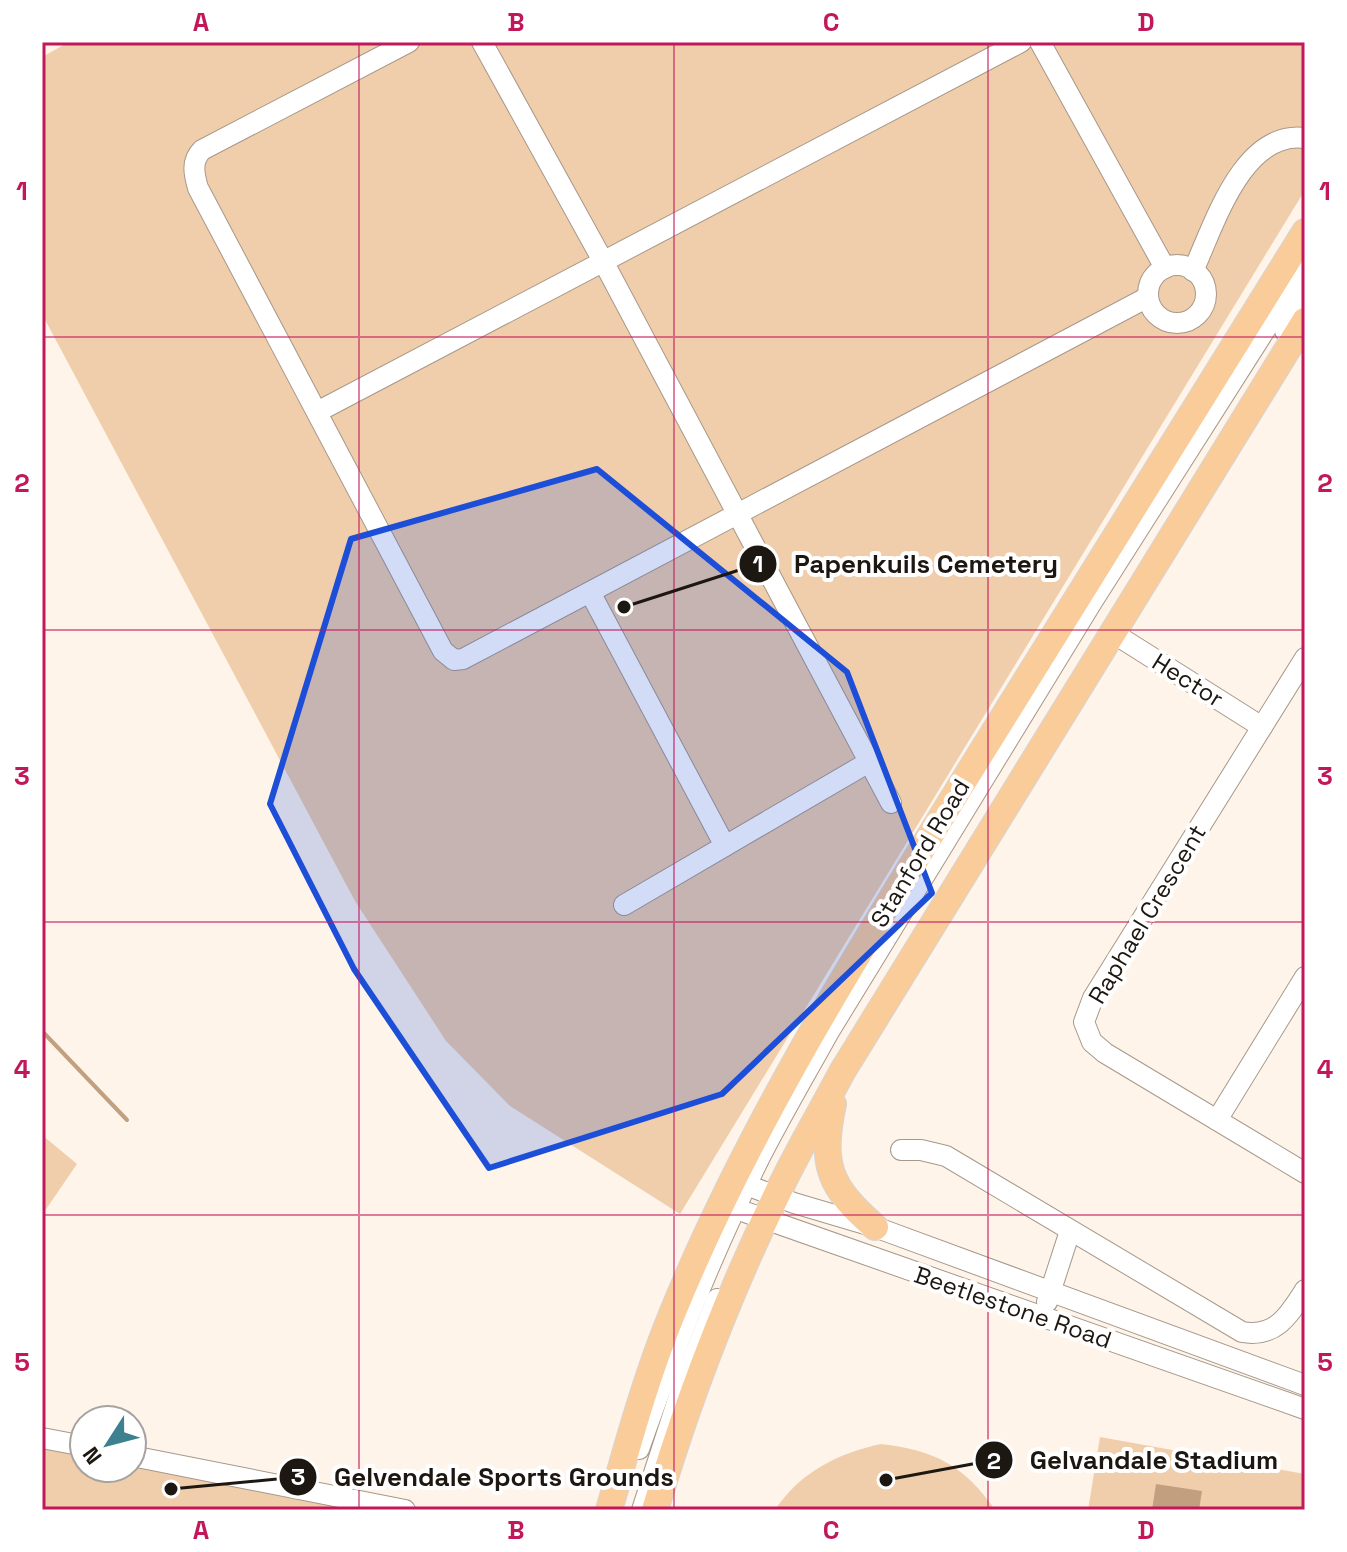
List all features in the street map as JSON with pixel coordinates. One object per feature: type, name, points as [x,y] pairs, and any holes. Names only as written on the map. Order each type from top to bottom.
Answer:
[{"type":"main road","name":"Stanford Road","points":[[655,1510],[708,1351],[750,1200],[799,1051],[1305,232]]},
{"type":"main road","name":"Stanford Road","points":[[609,1510],[660,1345],[750,1200],[842,1072],[1305,321]]},
{"type":"main road","points":[[842,1072],[829,1126],[829,1163],[844,1197],[875,1227]]},
{"type":"street","points":[[409,42],[207,147],[198,154],[194,164],[198,188],[448,657],[454,660],[463,659],[591,594],[1148,297]]},
{"type":"street","points":[[482,42],[603,261],[891,803]]},
{"type":"street","points":[[317,412],[1021,42]]},
{"type":"street","points":[[1040,42],[1165,268]]},
{"type":"street","points":[[1193,271],[1243,168],[1266,147],[1302,134]]},
{"type":"street","points":[[1184,266],[1204,284],[1201,310],[1187,321],[1179,323],[1161,319],[1148,297],[1152,280],[1165,268],[1184,266]]},
{"type":"street","points":[[642,1510],[664,1436],[750,1200],[754,1169],[830,1030],[1092,602],[1305,267]]},
{"type":"street","points":[[621,1510],[655,1403],[709,1268],[1305,299]]},
{"type":"street","points":[[591,594],[725,846]]},
{"type":"street","name":"Hector","points":[[1113,633],[1262,727]]},
{"type":"street","name":"Raphael Crescent","points":[[1305,658],[1093,998],[1084,1022],[1092,1042],[1105,1053],[1305,1173]]},
{"type":"street","points":[[624,905],[869,762]]},
{"type":"street","points":[[1217,1120],[1305,977]]},
{"type":"street","points":[[901,1150],[946,1156],[1234,1329],[1260,1333],[1284,1322],[1305,1290]]},
{"type":"street","name":"Beetlestone Road","points":[[750,1200],[875,1227],[1305,1385]]},
{"type":"street","name":"Beetlestone Road","points":[[750,1200],[1042,1318],[1305,1409]]},
{"type":"street","points":[[1042,1318],[1070,1231]]},
{"type":"street","points":[[42,1438],[68,1443]]},
{"type":"street","points":[[148,1459],[405,1510]]},
{"type":"highlighted area","points":[[597,469],[847,672],[932,893],[722,1094],[489,1168],[354,969],[270,804],[351,539]]},
{"type":"shaded area","points":[[69,42],[1305,42],[1305,190],[680,1214],[510,1106],[446,1041],[355,901],[42,314],[42,57]]},
{"type":"shaded area","points":[[42,1135],[77,1164],[42,1215]]},
{"type":"shaded area","points":[[1100,1437],[1305,1474],[1305,1510],[1088,1510]]},
{"type":"shaded area","points":[[42,1438],[68,1443],[68,1484],[148,1484],[148,1459],[405,1510],[42,1510]]},
{"type":"shaded area","points":[[881,1444],[917,1451],[946,1462],[972,1482],[995,1510],[775,1510],[796,1485],[821,1466]]},
{"type":"shaded area","points":[[1156,1484],[1202,1491],[1199,1510],[1152,1510]]},
{"type":"waterway","points":[[42,1031],[127,1120]]},
{"type":"place","name":"Papenkuils Cemetery","points":[[624,607]]},
{"type":"place","name":"Gelvandale Stadium","points":[[886,1480]]},
{"type":"place","name":"Gelvendale Sports Grounds","points":[[171,1489]]}]
